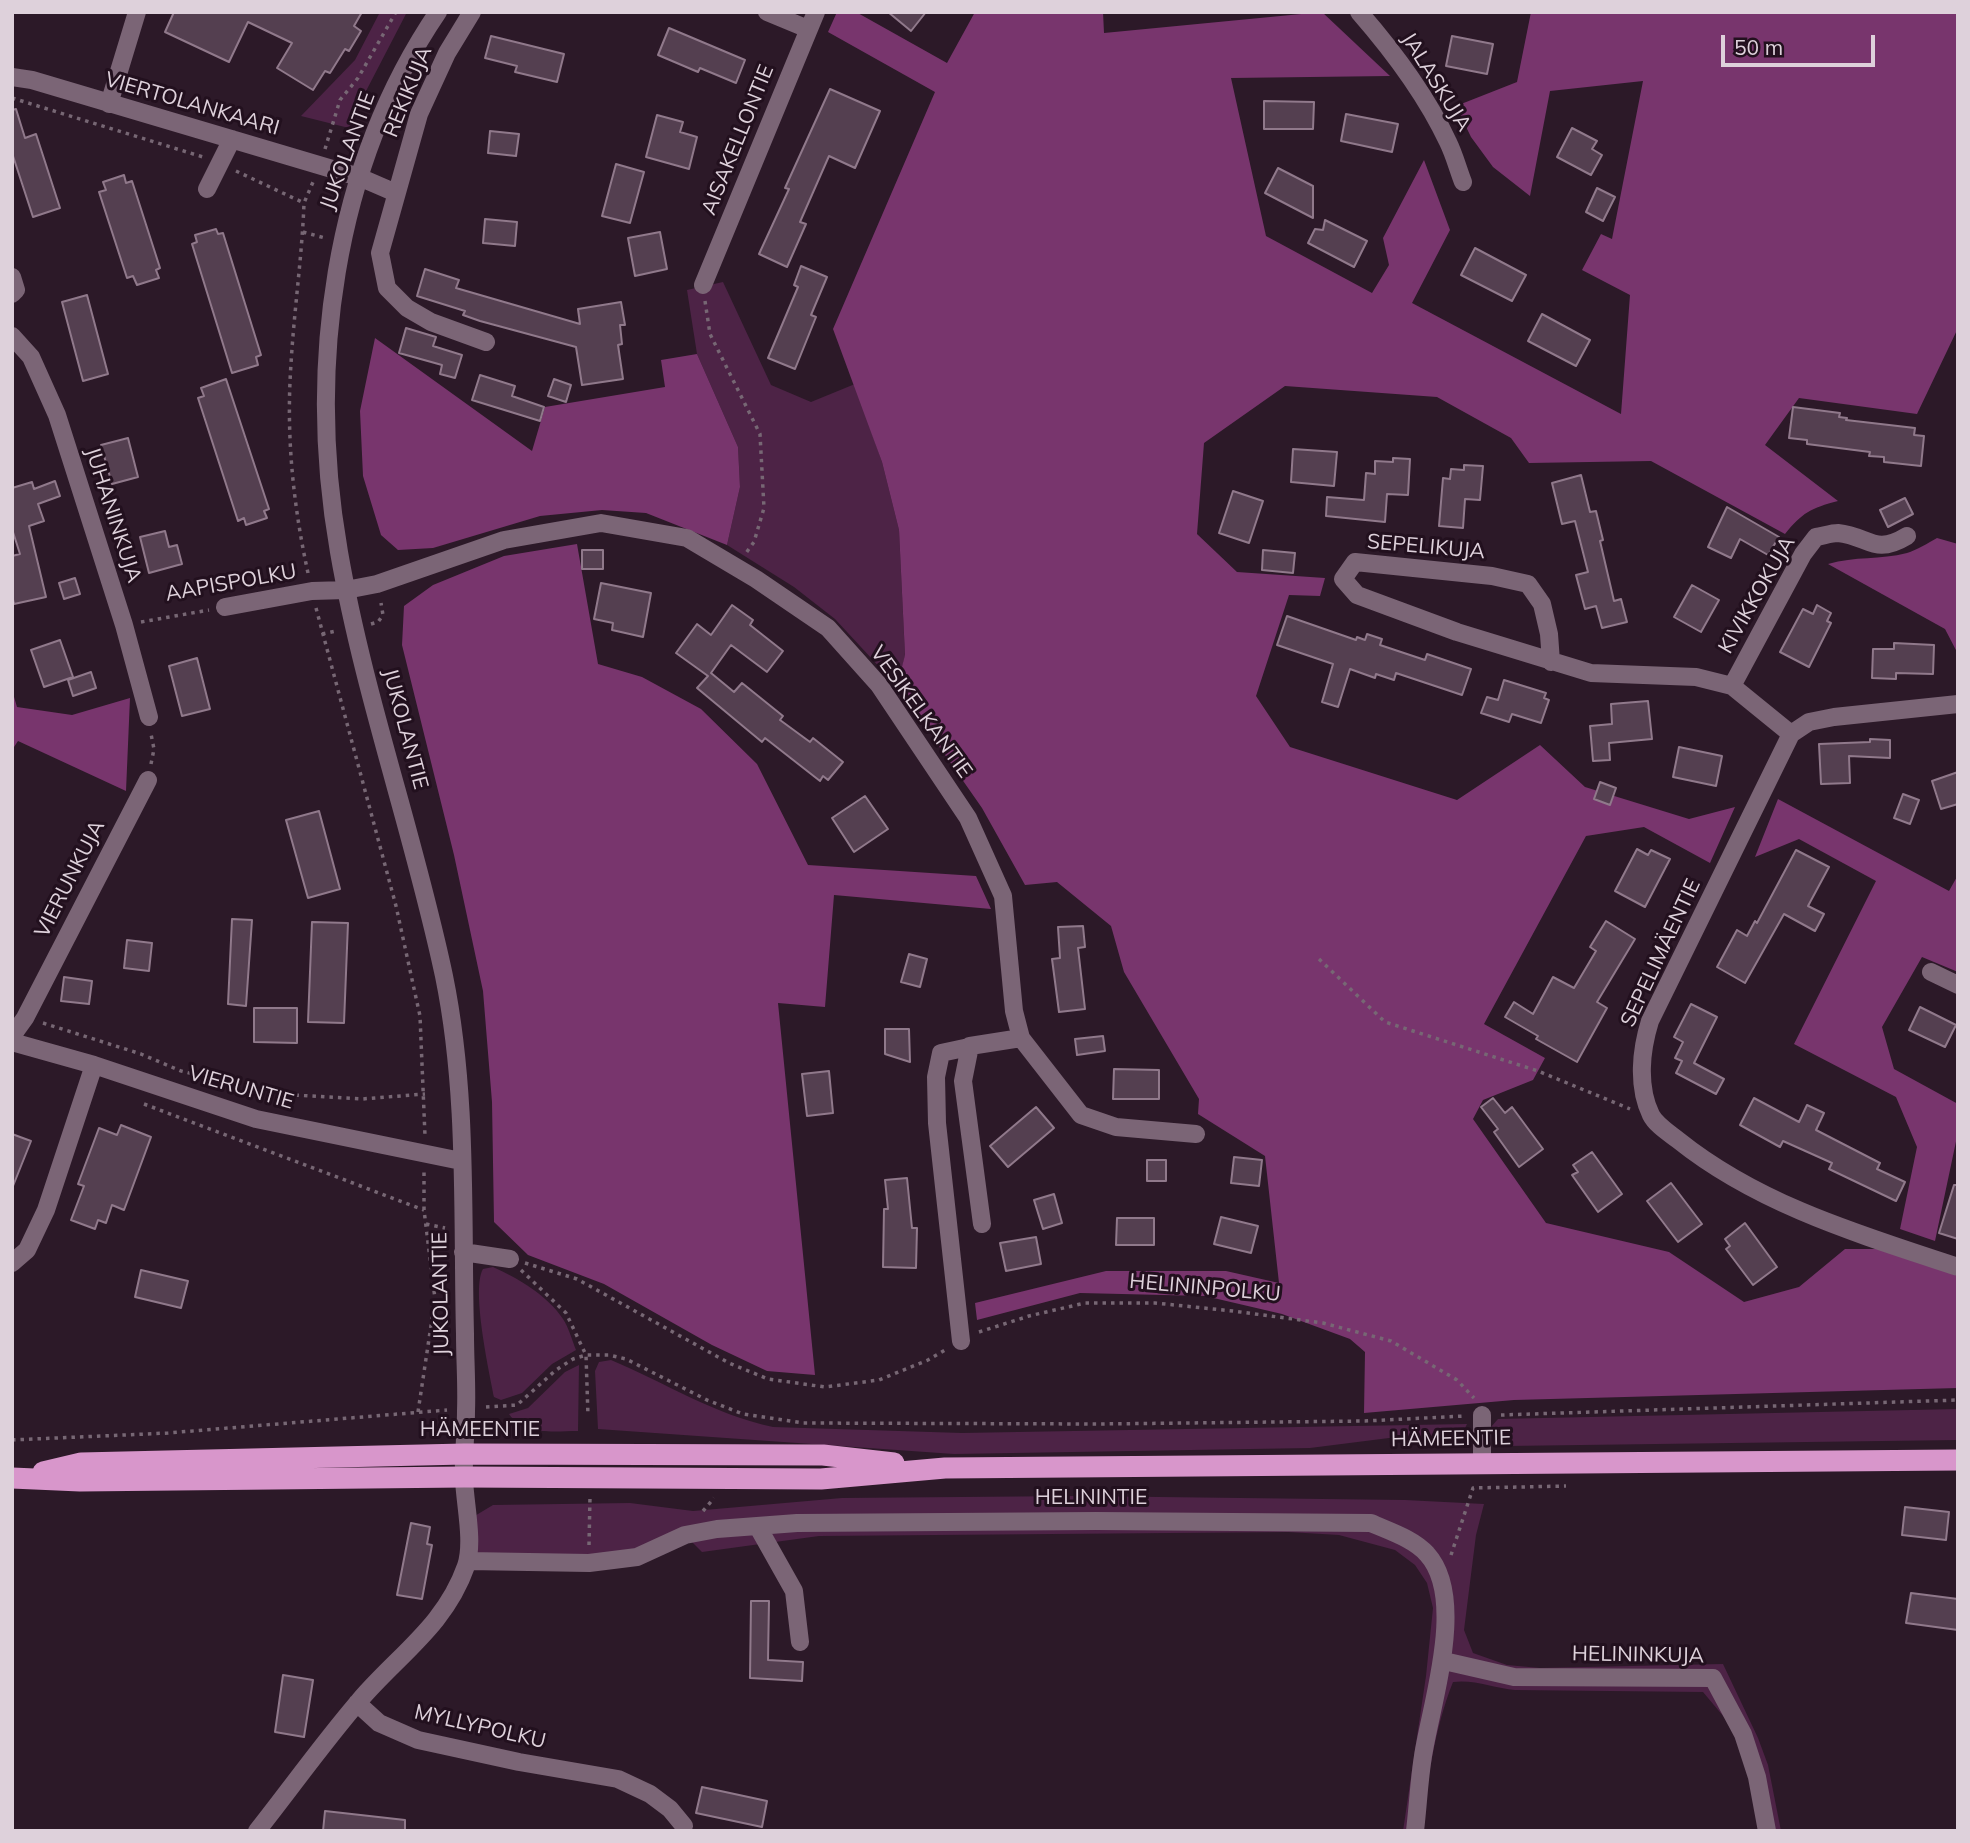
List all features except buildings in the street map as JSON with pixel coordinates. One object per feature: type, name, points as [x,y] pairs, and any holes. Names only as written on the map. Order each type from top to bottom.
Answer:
[{"type":"highway","name":"HÄMEENTIE","points":[[14,1478],[82,1463],[464,1454],[823,1455],[945,1468]]},
{"type":"highway","name":"HÄMEENTIE","points":[[14,1478],[80,1481],[464,1477],[821,1479],[945,1468],[1958,1460]]},
{"type":"street","points":[[109,104],[137,12]]},
{"type":"street","name":"JUKOLANTIE","points":[[438,12],[390,97],[359,177],[341,243],[332,308],[325,395],[330,484],[346,590],[410,832],[444,980],[457,1066],[466,1408],[464,1477]]},
{"type":"street","name":"REKIKUJA","points":[[472,12],[447,53],[419,114],[380,253],[387,288],[407,308],[430,322],[486,342]]},
{"type":"street","points":[[767,12],[808,29]]},
{"type":"street","name":"AISAKELLONTIE","points":[[703,285],[816,12]]},
{"type":"street","name":"JALASKUJA","points":[[1359,12],[1391,48],[1428,106],[1448,142],[1463,183]]},
{"type":"street","name":"VIERTOLANKAARI","points":[[12,77],[32,80],[359,177]]},
{"type":"street","points":[[207,189],[232,139]]},
{"type":"street","points":[[359,177],[396,193]]},
{"type":"street","points":[[12,277],[16,290],[12,294]]},
{"type":"street","name":"JUHANINKUJA","points":[[12,336],[31,357],[57,415],[124,625],[149,717]]},
{"type":"street","name":"VESIKELKANTIE","points":[[346,590],[377,584],[504,540],[601,523],[687,538],[735,566],[828,628],[879,685],[968,818],[1003,896],[1014,1011],[1020,1038],[1082,1115],[1116,1128],[1196,1134]]},
{"type":"street","name":"KIVIKKOKUJA","points":[[1732,686],[1803,554],[1816,537],[1837,533],[1873,544],[1892,545],[1907,536]]},
{"type":"street","name":"SEPELIKUJA","points":[[1551,662],[1549,634],[1542,604],[1528,584],[1492,576],[1355,562],[1343,579],[1357,595],[1457,632],[1551,662],[1591,673],[1696,677],[1732,686],[1791,734]]},
{"type":"street","name":"AAPISPOLKU","points":[[225,607],[312,591],[346,590]]},
{"type":"street","points":[[1791,734],[1809,722],[1834,717],[1958,704]]},
{"type":"street","name":"SEPELIMÄENTIE","points":[[1652,1117],[1644,1094],[1642,1059],[1650,1021],[1791,734]]},
{"type":"street","name":"VIERUNKUJA","points":[[12,1036],[25,1018],[148,780]]},
{"type":"street","points":[[1931,972],[1958,985]]},
{"type":"street","points":[[961,1341],[937,1123],[936,1077],[941,1053],[1020,1038]]},
{"type":"street","name":"VIERUNTIE","points":[[12,1042],[94,1065],[256,1119],[461,1161]]},
{"type":"street","points":[[969,1047],[963,1081],[982,1224]]},
{"type":"street","points":[[12,1263],[27,1250],[46,1210],[94,1065]]},
{"type":"street","points":[[1652,1117],[1692,1152],[1768,1197],[1873,1238],[1958,1267]]},
{"type":"street","points":[[463,1252],[510,1259]]},
{"type":"street","points":[[1482,1415],[1482,1464]]},
{"type":"street","points":[[257,1831],[357,1703],[432,1627],[447,1606],[468,1561],[464,1477]]},
{"type":"street","name":"HELININTIE","points":[[468,1561],[589,1563],[637,1557],[685,1535],[718,1529],[797,1523],[1371,1523],[1401,1536],[1427,1553],[1442,1580]]},
{"type":"street","points":[[758,1527],[794,1591],[800,1642]]},
{"type":"street","points":[[1415,1831],[1423,1755],[1444,1661],[1442,1580]]},
{"type":"street","name":"HELININKUJA","points":[[1444,1661],[1514,1677],[1713,1678],[1743,1734],[1757,1777],[1767,1831]]},
{"type":"street","name":"MYLLYPOLKU","points":[[357,1703],[379,1723],[418,1740],[519,1762],[618,1779],[650,1794],[670,1809],[684,1826]]},
{"type":"path","points":[[12,98],[220,163],[304,203]]},
{"type":"path","points":[[703,285],[710,334],[760,434],[764,508],[754,542],[735,566]]},
{"type":"path","name":"AAPISPOLKU","points":[[124,625],[225,607]]},
{"type":"path","points":[[148,780],[154,749],[149,717]]},
{"type":"path","points":[[1318,959],[1385,1022],[1538,1071],[1599,1098],[1652,1117]]},
{"type":"path","points":[[25,1018],[141,1054],[181,1071],[276,1094],[362,1099],[425,1094]]},
{"type":"path","points":[[138,1102],[424,1210]]},
{"type":"path","points":[[418,1412],[435,1298],[424,1193]]},
{"type":"path","points":[[510,1259],[566,1313],[586,1355],[588,1416]]},
{"type":"path","name":"HELININPOLKU","points":[[510,1259],[577,1279],[729,1363],[768,1379],[825,1387],[879,1380],[928,1360],[974,1334],[1029,1316],[1085,1303],[1155,1303],[1323,1323],[1391,1340],[1457,1380],[1473,1394],[1482,1415]]},
{"type":"path","points":[[12,1440],[180,1432],[517,1405],[556,1370],[573,1359],[586,1355],[609,1355],[626,1359],[707,1400],[743,1414],[803,1423],[1298,1421],[1958,1400]]},
{"type":"path","points":[[180,1432],[181,1439]]},
{"type":"path","points":[[1442,1580],[1472,1488],[1569,1486]]},
{"type":"path","points":[[589,1563],[590,1494]]},
{"type":"shaded area","points":[[380,12],[407,12],[349,128],[301,116],[355,60]]},
{"type":"shaded area","points":[[837,12],[856,12],[947,63],[975,12],[1103,12],[1104,33],[1322,12],[1390,76],[1231,78],[1266,236],[1372,293],[1389,265],[1383,238],[1424,160],[1450,230],[1412,303],[1621,414],[1630,295],[1582,270],[1601,234],[1612,239],[1643,81],[1550,91],[1530,196],[1493,167],[1471,137],[1456,106],[1517,82],[1531,12],[1958,12],[1958,328],[1917,414],[1799,398],[1765,445],[1838,501],[1808,512],[1785,534],[1651,461],[1529,463],[1511,438],[1437,397],[1285,386],[1204,443],[1197,534],[1237,572],[1325,578],[1320,596],[1289,595],[1256,696],[1290,747],[1457,800],[1540,745],[1585,787],[1689,819],[1735,807],[1710,863],[1644,827],[1586,836],[1484,1024],[1545,1058],[1533,1080],[1483,1100],[1473,1119],[1546,1223],[1669,1252],[1744,1302],[1799,1287],[1845,1249],[1882,1249],[1958,1276],[1958,1388],[1514,1400],[1364,1413],[1365,1352],[1350,1339],[1282,1314],[1205,1296],[1080,1293],[977,1320],[975,1303],[1106,1271],[1226,1271],[1279,1283],[1265,1156],[1198,1114],[1199,1099],[1124,972],[1111,926],[1057,882],[1025,885],[982,808],[897,686],[905,655],[899,530],[882,462],[833,329],[935,92],[828,32]]},
{"type":"shaded area","points":[[723,282],[771,385],[811,402],[855,384],[882,462],[899,530],[905,656],[897,686],[835,619],[794,587],[727,545],[740,487],[738,447],[697,354],[687,290]]},
{"type":"shaded area","points":[[375,338],[532,451],[545,407],[665,387],[661,360],[697,354],[738,447],[740,487],[727,545],[646,513],[602,510],[540,516],[433,548],[398,550],[381,535],[363,476],[360,411]]},
{"type":"shaded area","points":[[1937,538],[1958,544],[1958,654],[1945,629],[1828,564],[1907,553]]},
{"type":"shaded area","points":[[577,544],[598,664],[642,677],[701,709],[757,764],[808,865],[976,876],[991,909],[834,895],[825,1007],[778,1003],[815,1375],[767,1371],[712,1345],[604,1284],[528,1255],[494,1222],[492,1102],[483,991],[454,855],[402,645],[404,606],[433,585],[504,556]]},
{"type":"shaded area","points":[[12,690],[17,707],[72,715],[130,698],[126,791],[18,741],[12,750]]},
{"type":"shaded area","points":[[1778,799],[1949,891],[1958,875],[1958,972],[1922,957],[1882,1027],[1894,1069],[1958,1104],[1958,1132],[1935,1241],[1900,1229],[1917,1147],[1896,1097],[1794,1044],[1876,881],[1799,839],[1755,857]]},
{"type":"shaded area","points":[[493,1267],[541,1295],[557,1311],[576,1350],[552,1364],[522,1393],[501,1400],[494,1397],[480,1311],[480,1279],[483,1269]]},
{"type":"shaded area","points":[[611,1360],[711,1407],[773,1427],[962,1433],[1467,1424],[1459,1441],[1454,1443],[1389,1438],[1310,1448],[954,1454],[598,1429],[595,1371],[599,1362]]},
{"type":"shaded area","points":[[579,1365],[578,1431],[531,1429],[515,1421],[509,1414],[528,1408],[565,1372]]},
{"type":"shaded area","points":[[1958,1409],[1958,1440],[1506,1446],[1497,1441],[1491,1427],[1498,1419]]},
{"type":"shaded area","points":[[1078,1496],[1405,1500],[1484,1504],[1476,1535],[1464,1630],[1473,1653],[1507,1665],[1540,1668],[1723,1664],[1768,1765],[1781,1831],[1761,1831],[1743,1755],[1729,1723],[1703,1692],[1515,1690],[1461,1681],[1453,1682],[1441,1718],[1432,1755],[1421,1831],[1403,1831],[1426,1676],[1433,1608],[1427,1583],[1415,1565],[1395,1550],[1339,1535],[1288,1532],[819,1536],[702,1552],[685,1535],[589,1563],[468,1561],[468,1520],[493,1505],[630,1503],[693,1511],[842,1498]]}]
